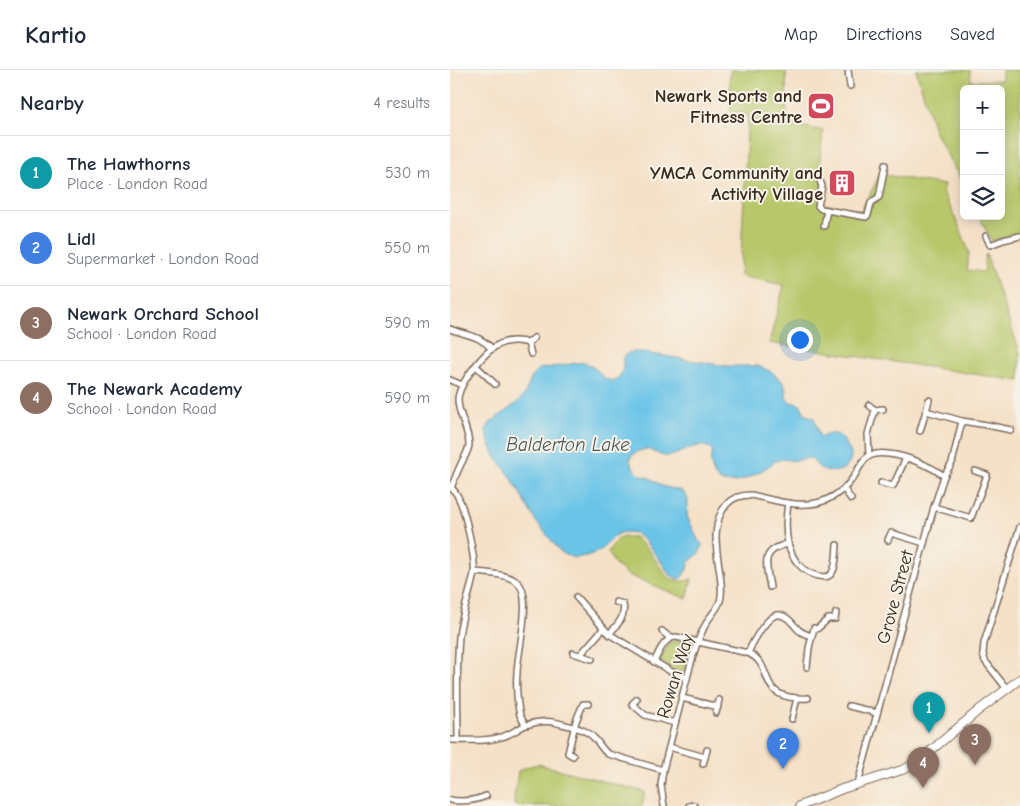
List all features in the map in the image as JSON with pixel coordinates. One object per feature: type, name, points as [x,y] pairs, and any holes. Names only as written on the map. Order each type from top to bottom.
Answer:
[{"type":"main road","points":[[800,806],[810,804],[858,783],[902,770],[915,764],[1020,679]]},
{"type":"street","points":[[848,70],[850,86]]},
{"type":"street","points":[[820,181],[822,186],[818,206],[821,209],[866,217],[871,203],[879,197],[885,165]]},
{"type":"street","points":[[824,226],[827,210]]},
{"type":"street","points":[[986,236],[987,246],[1019,236],[1020,243]]},
{"type":"street","points":[[450,329],[480,338],[492,349]]},
{"type":"street","points":[[528,343],[534,338]]},
{"type":"street","points":[[458,740],[459,634],[474,572],[464,510],[458,496],[451,487],[468,451],[469,444],[458,396],[462,385],[492,349],[498,345],[515,341],[528,343]]},
{"type":"street","points":[[528,343],[531,354]]},
{"type":"street","points":[[476,366],[495,384]]},
{"type":"street","points":[[450,380],[462,385]]},
{"type":"street","points":[[920,430],[929,400]]},
{"type":"street","points":[[869,405],[875,410],[883,409]]},
{"type":"street","points":[[875,410],[868,434],[869,456],[883,453],[893,454],[927,466],[944,476]]},
{"type":"street","points":[[926,412],[1011,430]]},
{"type":"street","name":"Grove Street","points":[[858,783],[934,507],[944,476],[952,463],[962,421]]},
{"type":"street","name":"Rowan Way","points":[[664,806],[661,785],[663,770],[697,641],[708,619],[720,603],[722,586],[716,534],[718,519],[722,509],[734,498],[746,495],[801,504],[826,500],[844,489],[869,456]]},
{"type":"street","points":[[881,483],[893,486],[906,458]]},
{"type":"street","points":[[969,525],[988,475],[975,471]]},
{"type":"street","points":[[844,489],[851,499]]},
{"type":"street","points":[[788,503],[786,526],[788,544],[795,559],[804,570],[822,577],[828,577],[834,570],[837,546]]},
{"type":"street","points":[[934,507],[971,518]]},
{"type":"street","points":[[1007,689],[984,661],[982,654],[1020,527]]},
{"type":"street","points":[[888,540],[891,533],[924,543]]},
{"type":"street","points":[[768,584],[768,555],[774,548],[788,544]]},
{"type":"street","points":[[830,552],[836,552]]},
{"type":"street","points":[[474,572],[512,578],[520,584],[524,592],[522,632],[516,672],[520,714],[525,725]]},
{"type":"street","points":[[576,597],[609,634],[670,672],[687,678]]},
{"type":"street","points":[[616,602],[623,604],[629,600]]},
{"type":"street","points":[[609,634],[623,616],[623,604]]},
{"type":"street","points":[[807,666],[808,648],[814,628],[817,629],[828,619],[835,619],[836,613]]},
{"type":"street","points":[[748,653],[764,626],[776,615],[787,618],[798,630],[811,636]]},
{"type":"street","points":[[580,655],[603,629]]},
{"type":"street","points":[[662,631],[670,638]]},
{"type":"street","points":[[654,662],[670,638],[676,637],[697,641],[754,656],[762,665],[768,682],[780,695],[808,698]]},
{"type":"street","points":[[573,653],[592,659]]},
{"type":"street","points":[[636,698],[632,704],[645,715],[675,723]]},
{"type":"street","points":[[682,698],[718,707]]},
{"type":"street","points":[[792,719],[797,698]]},
{"type":"street","points":[[716,713],[719,700]]},
{"type":"street","points":[[568,754],[583,702]]},
{"type":"street","points":[[849,706],[877,713]]},
{"type":"street","points":[[450,740],[500,738],[525,725],[548,722],[590,734],[608,754],[663,770]]},
{"type":"street","points":[[669,747],[705,757]]},
{"type":"street","points":[[703,764],[707,750]]},
{"type":"street","points":[[450,800],[468,801],[486,796]]},
{"type":"street","points":[[477,799],[479,806]]},
{"type":"street","points":[[689,806],[694,806]]},
{"type":"green space","points":[[730,70],[786,70],[787,122],[768,119],[823,131],[818,177],[826,182],[822,204],[861,211],[880,174],[945,185],[942,190],[969,252],[967,270],[985,271],[984,261],[986,254],[1020,353],[1020,381],[769,343],[784,285],[740,276],[748,115],[730,111]]},
{"type":"green space","points":[[916,70],[970,70],[971,81],[1002,80],[1002,70],[1020,70],[1020,233],[992,241],[981,220],[1005,220],[1005,85],[960,85],[960,178],[935,133]]},
{"type":"green space","points":[[624,537],[634,537],[637,539],[673,580],[685,581],[692,579],[687,599],[628,575],[615,565],[608,552],[616,541]]},
{"type":"green space","points":[[677,640],[689,643],[691,646],[685,669],[682,672],[667,666],[660,659],[669,643]]},
{"type":"green space","points":[[538,764],[645,792],[642,806],[515,806],[514,800],[518,771]]},
{"type":"water","name":"Balderton Lake","points":[[630,352],[726,366],[758,366],[772,372],[783,382],[788,401],[801,405],[805,414],[814,418],[820,437],[833,434],[842,438],[851,455],[848,465],[841,470],[831,472],[821,469],[810,458],[785,459],[774,462],[749,477],[733,482],[725,482],[719,480],[714,474],[711,462],[713,451],[708,447],[697,446],[668,456],[648,449],[641,450],[631,456],[630,462],[638,474],[650,478],[662,486],[682,491],[688,501],[687,516],[698,540],[702,544],[699,553],[688,563],[689,567],[681,579],[670,575],[644,540],[635,533],[619,533],[600,551],[586,556],[574,558],[564,554],[535,520],[510,475],[496,458],[486,430],[490,423],[518,402],[525,394],[532,376],[539,369],[584,362],[597,370],[605,379],[612,381],[619,377],[623,370],[623,357]]},
{"type":"place","name":"Newark Sports and Fitness Centre","points":[[821,106]]},
{"type":"place","name":"YMCA Community and Activity Village","points":[[842,183]]},
{"type":"place","name":"The Hawthorns","points":[[929,733]]},
{"type":"place","name":"Newark Orchard School","points":[[975,765]]},
{"type":"place","name":"Lidl","points":[[783,769]]},
{"type":"place","name":"The Newark Academy","points":[[923,788]]}]
